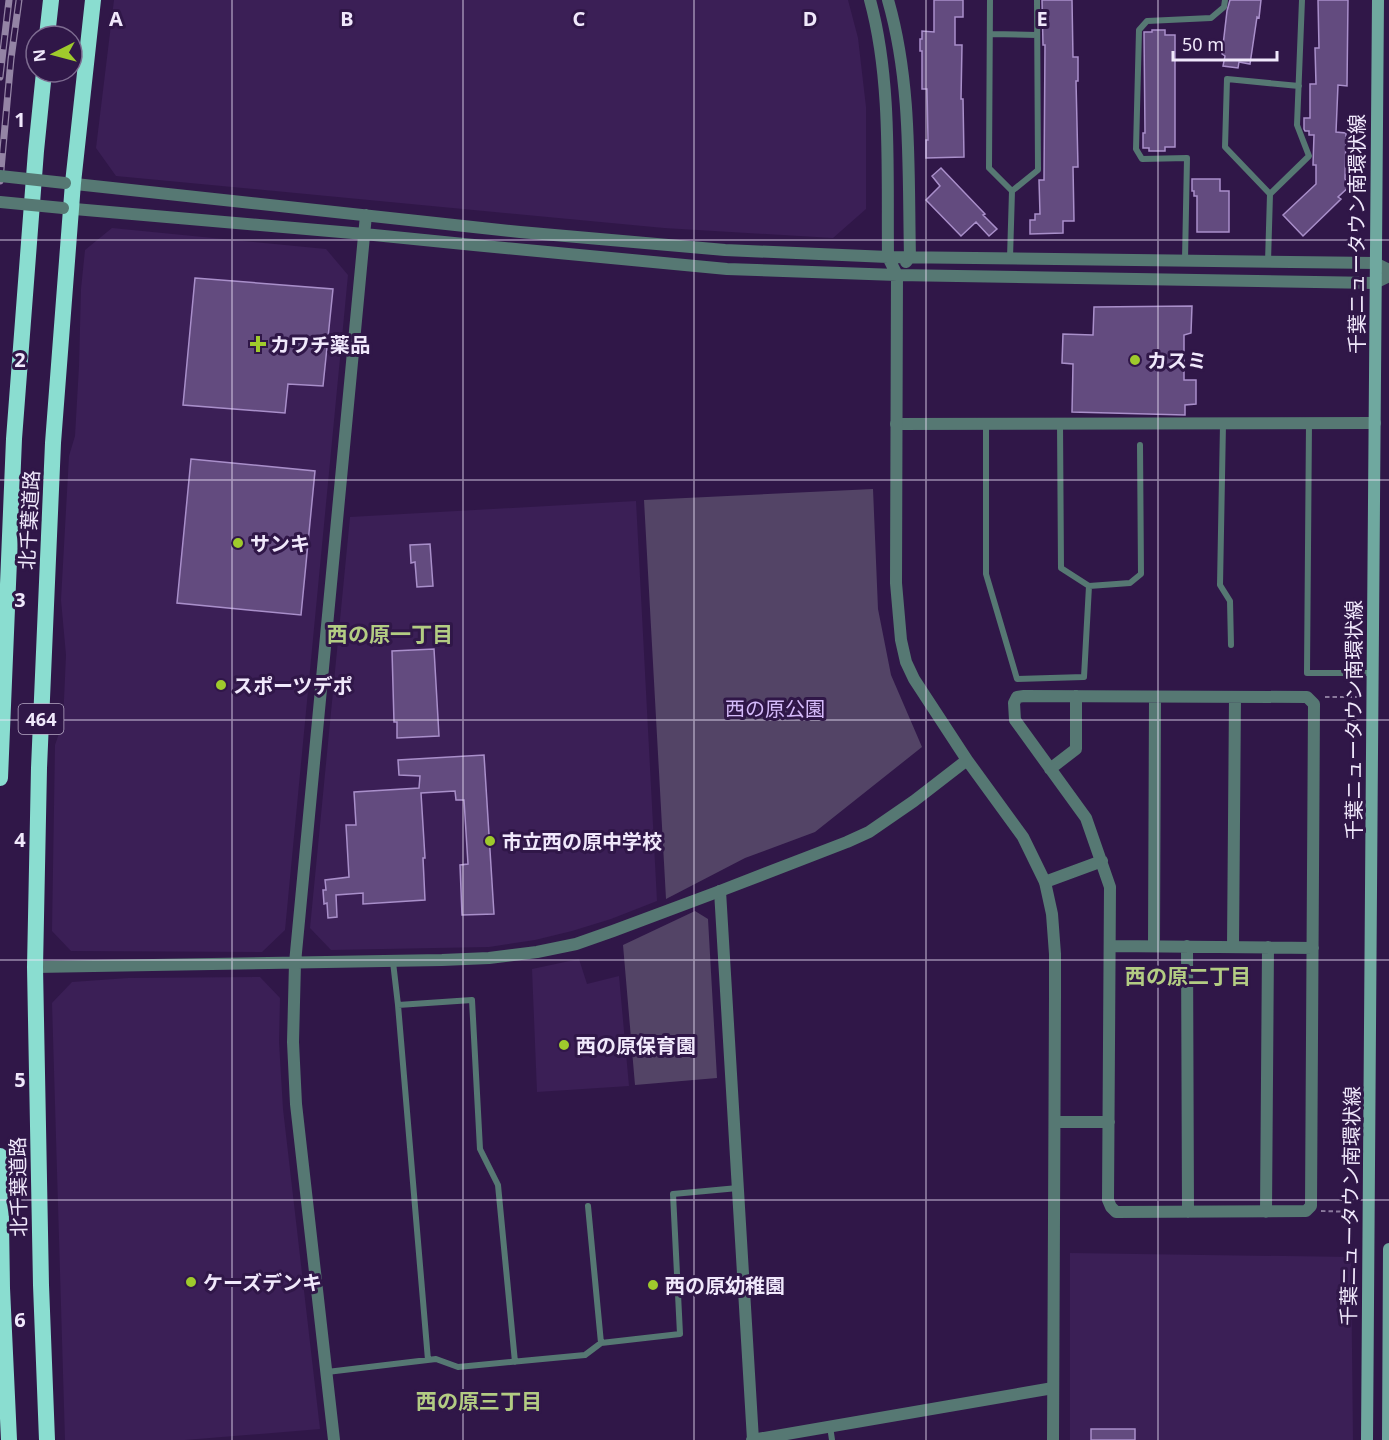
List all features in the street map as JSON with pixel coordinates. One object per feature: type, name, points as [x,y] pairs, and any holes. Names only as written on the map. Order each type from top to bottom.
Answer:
[{"type":"highway","points":[[49,24],[51,0]]},
{"type":"highway","name":"北千葉道路","points":[[47,1440],[34,967],[39,768],[53,444],[67,208],[93,0]]},
{"type":"highway","name":"北千葉道路","points":[[0,778],[14,439],[43,84]]},
{"type":"highway","name":"北千葉道路","points":[[0,1156],[2,1288],[9,1440]]},
{"type":"main road","name":"千葉ニュータウン南環状線","points":[[1367,1440],[1375,423],[1374,283],[1378,0]]},
{"type":"main road","name":"千葉ニュータウン南環状線","points":[[1388,1440],[1389,1249]]},
{"type":"street","points":[[870,0],[885,85],[888,257],[897,275],[896,583],[901,640],[906,663],[914,679],[1023,837],[1035,858],[1046,882],[1052,914],[1055,954],[1053,1440]]},
{"type":"street","points":[[888,0],[904,74],[908,146],[909,257],[897,275]]},
{"type":"street","points":[[0,176],[520,232],[725,250],[888,257],[1375,263],[1389,270]]},
{"type":"street","points":[[0,202],[728,268],[897,275],[1374,283],[1389,276]]},
{"type":"street","points":[[334,1440],[294,1073],[293,999],[366,215]]},
{"type":"street","points":[[896,424],[1375,423]]},
{"type":"street","points":[[1050,769],[1076,749],[1076,696]]},
{"type":"street","points":[[1076,696],[1307,697],[1314,704],[1311,1206],[1306,1211],[1116,1212],[1111,1207],[1108,1200],[1110,887],[1086,818],[1015,720],[1014,703],[1017,697],[1076,696]]},
{"type":"street","points":[[1154,946],[1155,697]]},
{"type":"street","points":[[1233,947],[1234,697]]},
{"type":"street","points":[[34,967],[393,962],[489,958],[567,946],[720,891],[869,832],[968,760]]},
{"type":"street","points":[[1046,882],[1101,861]]},
{"type":"street","points":[[720,891],[753,1440],[1053,1388]]},
{"type":"street","points":[[1110,946],[1313,948]]},
{"type":"street","points":[[1188,946],[1188,1212]]},
{"type":"street","points":[[1266,1212],[1268,947]]},
{"type":"street","points":[[1054,1122],[1109,1122]]},
{"type":"lane","points":[[990,0],[989,168],[1012,191],[1010,258]]},
{"type":"lane","points":[[1012,191],[1038,170],[1037,0]]},
{"type":"lane","points":[[1185,261],[1187,158],[1142,159],[1136,149],[1139,30],[1147,21],[1210,18],[1224,7],[1225,0]]},
{"type":"lane","points":[[1268,262],[1270,194],[1309,156],[1297,125],[1302,0]]},
{"type":"lane","points":[[990,34],[1037,35]]},
{"type":"lane","points":[[1270,194],[1225,147],[1227,79],[1299,86]]},
{"type":"lane","points":[[1309,423],[1307,673],[1373,672]]},
{"type":"lane","points":[[986,424],[986,574],[1017,679],[1084,677],[1089,586]]},
{"type":"lane","points":[[1060,424],[1061,568],[1089,586],[1130,583],[1141,574],[1140,445]]},
{"type":"lane","points":[[1222,424],[1220,585],[1230,601],[1231,645]]},
{"type":"lane","points":[[393,962],[428,1360]]},
{"type":"lane","points":[[398,1005],[472,1000],[480,1149],[498,1185],[515,1362]]},
{"type":"lane","points":[[326,1372],[436,1359],[458,1368],[585,1355],[601,1343],[680,1334],[673,1194],[738,1188]]},
{"type":"lane","points":[[588,1206],[601,1343]]},
{"type":"lane","points":[[830,1426],[832,1440]]},
{"type":"path","points":[[1307,697],[1373,697]]},
{"type":"path","points":[[1306,1211],[1369,1212]]},
{"type":"shaded area","points":[[114,0],[848,0],[858,38],[866,107],[866,209],[833,238],[664,228],[116,176],[96,148]]},
{"type":"shaded area","points":[[112,228],[326,249],[348,275],[285,930],[262,952],[71,951],[52,931],[55,745],[63,722],[66,655],[61,600],[69,456],[75,436],[81,289],[85,250]]},
{"type":"shaded area","points":[[636,501],[657,901],[572,931],[535,940],[489,947],[331,950],[310,928],[350,517]]},
{"type":"shaded area","points":[[579,959],[587,984],[619,976],[629,1086],[537,1092],[532,969]]},
{"type":"shaded area","points":[[260,977],[280,998],[279,1042],[283,1109],[320,1429],[185,1440],[65,1440],[52,1003],[72,982],[128,978]]},
{"type":"shaded area","points":[[1070,1253],[1351,1257],[1353,1440],[1070,1440]]},
{"type":"green space","name":"西の原公園","points":[[873,489],[878,609],[891,675],[922,747],[815,832],[745,858],[666,899],[644,500]]},
{"type":"green space","points":[[695,911],[708,919],[717,1078],[635,1085],[623,945]]},
{"type":"building","points":[[934,0],[963,0],[963,17],[955,17],[955,45],[962,45],[961,99],[963,99],[964,157],[926,158],[927,89],[922,89],[920,39],[922,39],[922,31],[934,32]]},
{"type":"building","points":[[1042,0],[1072,0],[1073,57],[1078,57],[1078,81],[1076,81],[1078,167],[1073,167],[1074,221],[1063,221],[1063,233],[1030,234],[1030,220],[1035,220],[1035,214],[1040,214],[1039,180],[1044,180],[1045,45],[1043,45]]},
{"type":"building","points":[[1230,0],[1261,0],[1250,64],[1239,62],[1238,68],[1223,66],[1225,56],[1222,54]]},
{"type":"building","points":[[1318,0],[1348,0],[1347,86],[1338,85],[1336,132],[1346,133],[1345,179],[1351,185],[1338,197],[1341,199],[1303,236],[1283,215],[1316,184],[1316,165],[1313,165],[1314,135],[1309,135],[1309,131],[1305,131],[1304,118],[1310,118],[1310,84],[1316,84],[1315,48],[1319,48]]},
{"type":"building","points":[[1152,30],[1165,30],[1165,35],[1175,35],[1175,147],[1165,147],[1165,151],[1149,151],[1149,148],[1143,148],[1143,133],[1145,133],[1144,32],[1152,32]]},
{"type":"building","points":[[941,168],[997,229],[989,236],[976,222],[961,236],[926,200],[940,186],[932,176]]},
{"type":"building","points":[[1192,179],[1220,179],[1220,191],[1229,191],[1229,232],[1197,232],[1197,196],[1194,196],[1194,191],[1192,191]]},
{"type":"building","points":[[195,278],[333,289],[323,386],[288,384],[285,413],[183,405]]},
{"type":"building","points":[[1192,306],[1191,333],[1184,335],[1184,380],[1196,380],[1196,404],[1185,405],[1185,415],[1072,412],[1073,364],[1062,363],[1063,334],[1093,335],[1094,307]]},
{"type":"building","points":[[191,459],[315,471],[301,615],[177,603]]},
{"type":"building","points":[[430,544],[433,586],[417,587],[415,562],[411,563],[410,545]]},
{"type":"building","points":[[434,649],[439,736],[397,738],[397,722],[394,722],[392,651]]},
{"type":"building","points":[[484,755],[494,914],[462,915],[460,865],[468,864],[464,800],[456,800],[455,791],[421,793],[425,900],[363,904],[363,893],[336,895],[337,917],[328,918],[327,903],[324,904],[325,880],[349,877],[346,825],[356,825],[354,792],[419,788],[420,776],[399,775],[398,760]]},
{"type":"building","points":[[1091,1429],[1135,1429],[1135,1440],[1091,1440]]},
{"type":"railway","points":[[0,77],[9,0]]},
{"type":"railway","points":[[0,181],[19,0]]},
{"type":"place","name":"カワチ薬品","points":[[258,344]]},
{"type":"place","name":"カスミ","points":[[1135,360]]},
{"type":"place","name":"サンキ","points":[[238,543]]},
{"type":"place","name":"スポーツデポ","points":[[221,685]]},
{"type":"place","name":"市立西の原中学校","points":[[490,841]]},
{"type":"place","name":"西の原保育園","points":[[564,1045]]},
{"type":"place","name":"ケーズデンキ","points":[[191,1282]]},
{"type":"place","name":"西の原幼稚園","points":[[653,1285]]},
{"type":"district","name":"西の原一丁目","points":[[390,634]]},
{"type":"district","name":"西の原二丁目","points":[[1188,976]]},
{"type":"district","name":"西の原三丁目","points":[[479,1401]]}]
